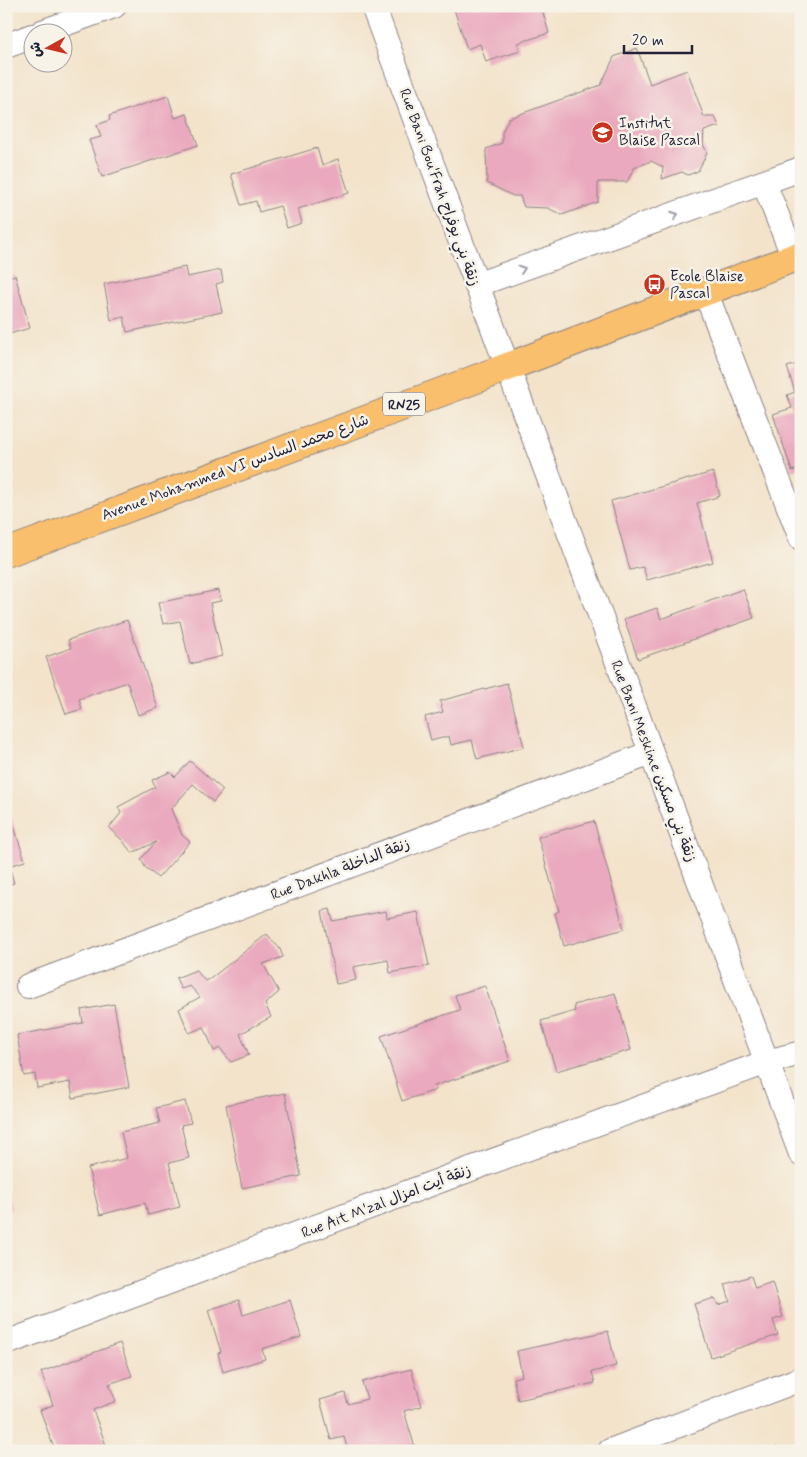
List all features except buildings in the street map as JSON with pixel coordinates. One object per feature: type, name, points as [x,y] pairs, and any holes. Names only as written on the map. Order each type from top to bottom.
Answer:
[{"type":"main road","name":"Avenue Mohammed VI شارع محمد السادس","points":[[6,552],[797,257]]},
{"type":"street","points":[[70,22],[114,6]]},
{"type":"street","name":"Rue Bani Bou'Frah زنقة بني بوفراح","points":[[373,6],[506,367]]},
{"type":"street","points":[[6,46],[22,40]]},
{"type":"street","points":[[476,285],[801,169]]},
{"type":"street","points":[[764,183],[797,257]]},
{"type":"street","points":[[706,291],[801,538]]},
{"type":"street","name":"Rue Bani Meskine زنقة بني مسكين","points":[[506,367],[801,1154]]},
{"type":"street","name":"Rue Dakhla زنقة الداخلة","points":[[28,986],[651,752]]},
{"type":"street","name":"Rue Ait M'zal زنقة أيت امزال","points":[[6,1343],[468,1170],[767,1062],[801,1053]]},
{"type":"street","points":[[610,1451],[801,1378]]},
{"type":"place","name":"Institut Blaise Pascal","points":[[603,132]]},
{"type":"place","name":"Ecole Blaise Pascal","points":[[654,285]]}]
